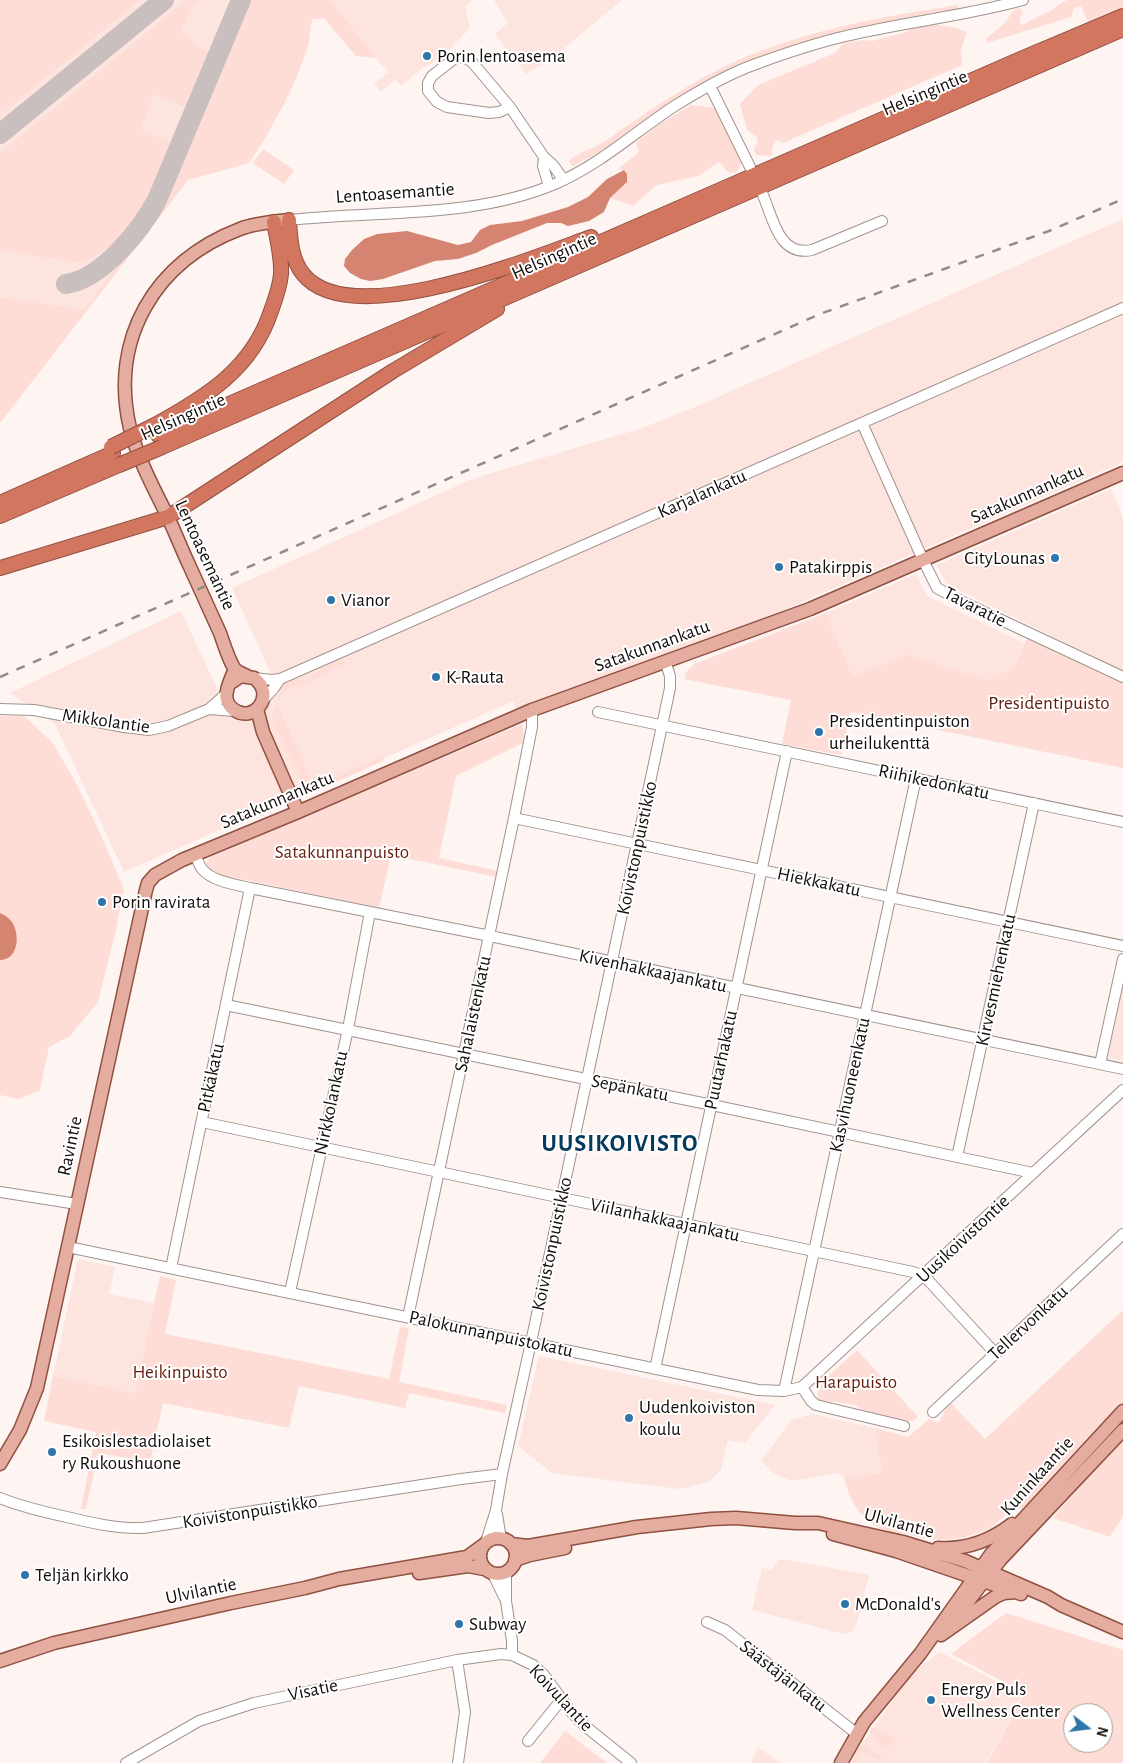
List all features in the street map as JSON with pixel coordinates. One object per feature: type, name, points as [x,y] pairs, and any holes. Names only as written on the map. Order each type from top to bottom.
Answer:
[{"type":"highway","name":"Helsingintie","points":[[0,503],[158,436],[697,199],[1123,16]]},
{"type":"highway","name":"Helsingintie","points":[[158,436],[565,272],[1123,29]]},
{"type":"highway","points":[[289,220],[293,254],[304,275],[311,282],[332,293],[359,297],[405,294],[501,269],[697,199]]},
{"type":"highway","points":[[114,455],[158,436],[195,403],[237,370],[259,338],[269,319],[281,275],[280,255],[274,222]]},
{"type":"highway","points":[[0,568],[168,517],[393,372],[498,308],[531,293],[565,272]]},
{"type":"highway","name":"Helsingintie","points":[[0,516],[114,455]]},
{"type":"main road","name":"Lentoasemantie","points":[[235,669],[168,517],[142,464],[130,428],[126,404],[129,354],[133,335],[142,312],[169,274],[191,254],[217,239],[242,228],[289,220]]},
{"type":"main road","name":"Satakunnankatu","points":[[195,855],[532,710],[810,609],[1123,473]]},
{"type":"main road","points":[[251,708],[263,688],[251,677],[235,669],[228,689],[227,701],[251,708],[298,812]]},
{"type":"main road","points":[[228,689],[237,678],[251,677]]},
{"type":"main road","name":"Ravintie","points":[[0,1464],[24,1422],[37,1388],[148,883],[158,872],[195,855]]},
{"type":"main road","name":"Kuninkaantie","points":[[983,1574],[1058,1481],[1123,1411]]},
{"type":"main road","name":"Kuninkaantie","points":[[983,1574],[1000,1559],[1123,1430]]},
{"type":"main road","points":[[904,1542],[949,1549],[972,1545],[1002,1532],[1058,1481]]},
{"type":"main road","name":"Ulvilantie","points":[[506,1541],[528,1546],[637,1527],[711,1519],[736,1518],[818,1523],[904,1542],[983,1574]]},
{"type":"main road","name":"Ulvilantie","points":[[515,1560],[530,1555],[685,1523]]},
{"type":"main road","name":"Ulvilantie","points":[[795,1523],[983,1574]]},
{"type":"main road","points":[[493,1539],[506,1541],[515,1554],[512,1567],[500,1574],[489,1571],[480,1561],[480,1554],[484,1544],[493,1539]]},
{"type":"main road","name":"Ulvilantie","points":[[0,1661],[54,1643],[231,1603],[339,1579],[467,1557],[484,1544]]},
{"type":"main road","name":"Ulvilantie","points":[[305,1588],[339,1585],[468,1566],[489,1571]]},
{"type":"main road","points":[[983,1574],[1017,1592],[1045,1603],[1061,1605]]},
{"type":"main road","points":[[983,1574],[1048,1597],[1061,1605],[1123,1632]]},
{"type":"main road","points":[[941,1635],[983,1574]]},
{"type":"main road","points":[[841,1763],[857,1734],[884,1696],[983,1574]]},
{"type":"main road","points":[[920,1654],[941,1635],[995,1597],[1004,1593],[1017,1592]]},
{"type":"main road","name":"Ulvilantie","points":[[0,1670],[105,1633]]},
{"type":"street","name":"Lentoasemantie","points":[[289,220],[431,210],[485,204],[527,193],[549,186],[598,161],[673,107],[754,64],[846,36],[991,8],[1022,0]]},
{"type":"street","points":[[510,107],[499,112],[489,113],[447,106],[437,102],[428,92],[428,83],[432,76],[455,58],[464,57],[472,62],[481,70],[510,107],[544,157],[554,165],[563,179]]},
{"type":"street","points":[[710,86],[750,167]]},
{"type":"street","points":[[544,157],[543,166],[549,186]]},
{"type":"street","points":[[763,195],[781,238],[787,246],[803,252],[882,221]]},
{"type":"street","name":"Karjalankatu","points":[[251,677],[272,680],[280,678],[1123,308]]},
{"type":"street","name":"Tavaratie","points":[[862,423],[934,583],[945,593],[1123,677]]},
{"type":"street","name":"Koivistonpuistikko","points":[[484,1544],[496,1510],[502,1474],[663,726],[670,688],[670,676],[665,661]]},
{"type":"street","name":"Karjalankatu","points":[[251,708],[274,688],[280,678]]},
{"type":"street","points":[[209,709],[228,689]]},
{"type":"street","points":[[209,709],[251,708]]},
{"type":"street","name":"Mikkolantie","points":[[0,709],[34,710],[149,730],[168,726],[209,709]]},
{"type":"street","name":"Sahalaistenkatu","points":[[408,1317],[490,936],[532,728],[532,710]]},
{"type":"street","name":"Riihikedonkatu","points":[[598,712],[1123,822]]},
{"type":"street","name":"Puutarhakatu","points":[[655,1368],[787,751]]},
{"type":"street","name":"Kasvihuoneenkatu","points":[[784,1391],[916,778]]},
{"type":"street","name":"Kirvesmiehenkatu","points":[[957,1157],[1034,803]]},
{"type":"street","name":"Hiekkakatu","points":[[514,818],[1123,946]]},
{"type":"street","name":"Kivenhakkaajankatu","points":[[195,855],[205,873],[220,881],[250,888],[490,936],[1123,1069]]},
{"type":"street","name":"Pitkäkatu","points":[[171,1268],[250,888]]},
{"type":"street","name":"Nirkkolankatu","points":[[290,1292],[348,1029],[370,912]]},
{"type":"street","points":[[1100,1064],[1123,959]]},
{"type":"street","name":"Sepänkatu","points":[[226,1005],[1033,1173]]},
{"type":"street","name":"Uusikoivistontie","points":[[802,1387],[1123,1090]]},
{"type":"street","name":"Viilanhakkaajankatu","points":[[202,1122],[814,1250],[913,1272],[923,1276]]},
{"type":"street","points":[[0,1192],[77,1204]]},
{"type":"street","name":"Tellervonkatu","points":[[933,1412],[1123,1234]]},
{"type":"street","name":"Palokunnanpuistokatu","points":[[68,1247],[758,1390],[784,1391],[802,1387]]},
{"type":"street","points":[[923,1276],[995,1353]]},
{"type":"street","points":[[802,1387],[816,1405],[904,1426]]},
{"type":"street","name":"Koivistonpuistikko","points":[[0,1498],[20,1507],[128,1529],[502,1474]]},
{"type":"street","name":"Koivistonpuistikko","points":[[496,1510],[506,1541]]},
{"type":"street","points":[[489,1571],[506,1601]]},
{"type":"street","points":[[506,1572],[506,1601],[512,1641],[512,1655]]},
{"type":"street","name":"Säästäjänkatu","points":[[707,1622],[725,1630],[857,1734]]},
{"type":"street","name":"Visatie","points":[[126,1763],[200,1721],[254,1703],[457,1660],[493,1654],[512,1655]]},
{"type":"street","name":"Koivulantie","points":[[512,1655],[533,1665],[585,1726],[632,1763]]},
{"type":"street","points":[[457,1660],[464,1712],[463,1738],[458,1763]]},
{"type":"street","points":[[528,1741],[562,1699]]},
{"type":"shaded area","name":"Porin lentoasema","points":[[0,0],[473,0],[465,6],[470,28],[452,47],[401,86],[395,80],[381,92],[374,84],[389,72],[375,58],[356,56],[324,18],[312,19],[307,48],[291,88],[266,137],[249,163],[188,180],[0,423]]},
{"type":"shaded area","name":"Porin lentoasema","points":[[494,0],[622,0],[547,62],[526,74],[495,34],[508,23]]},
{"type":"shaded area","points":[[624,170],[627,174],[627,182],[610,198],[604,212],[589,221],[568,226],[561,223],[547,223],[476,253],[458,259],[435,261],[383,279],[370,281],[361,279],[350,273],[344,266],[345,259],[352,250],[364,239],[377,234],[407,231],[458,245],[471,242],[480,230],[490,225],[522,221],[568,207],[588,197],[607,179]]},
{"type":"shaded area","points":[[1123,219],[1123,462],[777,613],[516,710],[514,701],[124,872],[55,724],[10,693],[181,611],[230,716],[284,691],[272,676],[232,588],[472,479],[642,428],[695,407]]},
{"type":"shaded area","points":[[1111,489],[1123,518],[1123,671],[946,584],[937,565]]},
{"type":"shaded area","points":[[916,574],[927,596],[1024,643],[1013,668],[986,680],[906,654],[853,677],[826,613]]},
{"type":"shaded area","points":[[0,913],[12,922],[17,939],[11,956],[0,960]]},
{"type":"shaded area","points":[[1123,984],[1123,1061],[1107,1058]]},
{"type":"shaded area","points":[[78,1259],[115,1267],[109,1294],[154,1303],[135,1393],[53,1376]]},
{"type":"shaded area","name":"Uudenkoiviston koulu","points":[[539,1356],[775,1405],[745,1443],[728,1440],[721,1470],[708,1482],[680,1489],[552,1473],[518,1446]]},
{"type":"shaded area","points":[[813,1414],[875,1428],[882,1472],[851,1479],[836,1473],[792,1481],[775,1474],[761,1461],[791,1420]]},
{"type":"shaded area","points":[[778,1560],[789,1560],[869,1575],[856,1626],[852,1632],[844,1634],[752,1610],[762,1568],[772,1570]]},
{"type":"shaded area","points":[[940,1652],[1023,1695],[986,1763],[851,1763],[858,1749],[911,1674]]},
{"type":"shaded area","points":[[758,1747],[780,1763],[751,1763]]},
{"type":"green space","points":[[0,0],[140,0],[0,115]]},
{"type":"green space","points":[[187,0],[200,0],[190,8],[181,33],[193,40],[193,43],[209,52],[187,108],[154,94],[140,129],[172,143],[141,212],[120,239],[82,263],[0,250],[0,153]]},
{"type":"green space","points":[[250,0],[329,0],[376,57],[356,56],[324,18],[312,19],[308,46],[296,79],[274,122],[249,163],[188,180],[0,423],[0,297],[84,310],[155,218],[164,202]]},
{"type":"green space","points":[[1068,0],[1123,0],[1123,8],[1088,22],[1081,6],[1074,8],[1071,17],[987,43],[986,39],[1006,22],[1012,12],[1019,8],[1023,12],[1020,24],[1023,25]]},
{"type":"green space","points":[[958,5],[958,8],[952,11],[828,36],[664,108],[606,149],[573,166],[569,161],[606,141],[691,84],[722,67],[765,49],[846,25]]},
{"type":"green space","points":[[934,24],[967,32],[961,50],[962,65],[783,143],[776,140],[772,147],[772,156],[756,155],[754,149],[758,142],[756,136],[747,130],[740,104],[758,85],[835,53],[844,43],[863,40],[872,41],[903,33],[914,27]]},
{"type":"green space","points":[[691,105],[714,108],[723,118],[742,162],[736,173],[728,172],[719,162],[698,176],[657,185],[633,206],[610,198],[627,182],[627,174],[624,170],[618,169],[639,152],[636,143],[655,127]]},
{"type":"green space","points":[[263,149],[294,170],[284,184],[253,163]]},
{"type":"green space","name":"Presidentipuisto","points":[[826,613],[853,677],[906,654],[986,680],[1013,668],[1027,638],[1123,683],[1123,768],[851,712],[841,755],[782,744],[791,700],[684,679],[686,672],[694,664]]},
{"type":"green space","points":[[342,658],[345,665],[283,692],[277,705],[314,786],[383,756],[385,760],[316,791],[312,791],[302,782],[272,722],[279,697],[278,689],[294,678],[300,681],[305,680]]},
{"type":"green space","name":"Porin ravirata","points":[[23,715],[52,742],[75,781],[124,889],[98,1002],[70,1036],[49,1047],[40,1090],[19,1099],[0,1095],[0,960],[3,960],[16,950],[14,928],[9,919],[0,913],[0,716]]},
{"type":"green space","name":"Satakunnanpuisto","points":[[522,724],[525,742],[456,776],[439,858],[498,871],[496,877],[391,855],[379,908],[217,874],[208,870],[206,863],[210,857]]},
{"type":"green space","name":"Heikinpuisto","points":[[160,1276],[176,1280],[165,1334],[389,1379],[400,1327],[409,1328],[399,1382],[507,1405],[505,1413],[409,1393],[405,1408],[299,1386],[289,1428],[163,1403],[150,1462],[98,1453],[86,1509],[81,1509],[96,1432],[44,1421],[53,1376],[135,1393]]},
{"type":"green space","points":[[1123,1310],[1123,1403],[1032,1501],[1021,1509],[1012,1510],[987,1530],[956,1539],[931,1539],[903,1533],[901,1536],[879,1528],[870,1522],[856,1507],[847,1488],[844,1476],[851,1479],[882,1472],[875,1428],[908,1437],[929,1419],[935,1422],[940,1421],[946,1408],[951,1403],[985,1439]]},
{"type":"green space","name":"Harapuisto","points":[[857,1350],[918,1417],[915,1420],[907,1422],[867,1413],[855,1405],[828,1401],[824,1405],[819,1402],[817,1397],[824,1380]]},
{"type":"green space","points":[[1123,1440],[1123,1516],[1110,1537],[1053,1518],[1074,1492]]},
{"type":"green space","points":[[1006,1613],[1123,1650],[1123,1763],[987,1763],[1025,1693],[951,1654]]},
{"type":"green space","points":[[872,1727],[898,1739],[892,1745],[886,1747],[874,1738],[870,1730]]},
{"type":"green space","points":[[565,1731],[607,1763],[540,1763]]},
{"type":"green space","points":[[860,1746],[866,1746],[882,1757],[880,1760],[862,1751],[855,1763],[852,1763]]},
{"type":"taxiway","points":[[0,134],[164,0]]},
{"type":"taxiway","points":[[66,284],[80,280],[106,263],[131,238],[150,212],[157,200],[241,0]]},
{"type":"railway","points":[[0,677],[820,314],[1049,231],[1123,199]]},
{"type":"place","name":"Porin lentoasema","points":[[427,56]]},
{"type":"place","name":"CityLounas","points":[[1055,558]]},
{"type":"place","name":"Patakirppis","points":[[779,567]]},
{"type":"place","name":"Vianor","points":[[331,600]]},
{"type":"place","name":"K-Rauta","points":[[436,677]]},
{"type":"place","name":"Presidentinpuiston urheilukenttä","points":[[819,732]]},
{"type":"place","name":"Porin ravirata","points":[[102,902]]},
{"type":"place","name":"Uudenkoiviston koulu","points":[[629,1418]]},
{"type":"place","name":"Esikoislestadiolaiset ry Rukoushuone","points":[[52,1452]]},
{"type":"place","name":"Teljän kirkko","points":[[25,1575]]},
{"type":"place","name":"McDonald's","points":[[845,1604]]},
{"type":"place","name":"Subway","points":[[459,1624]]},
{"type":"place","name":"Energy Puls Wellness Center","points":[[931,1700]]},
{"type":"district","name":"UUSIKOIVISTO","points":[[620,1144]]}]
